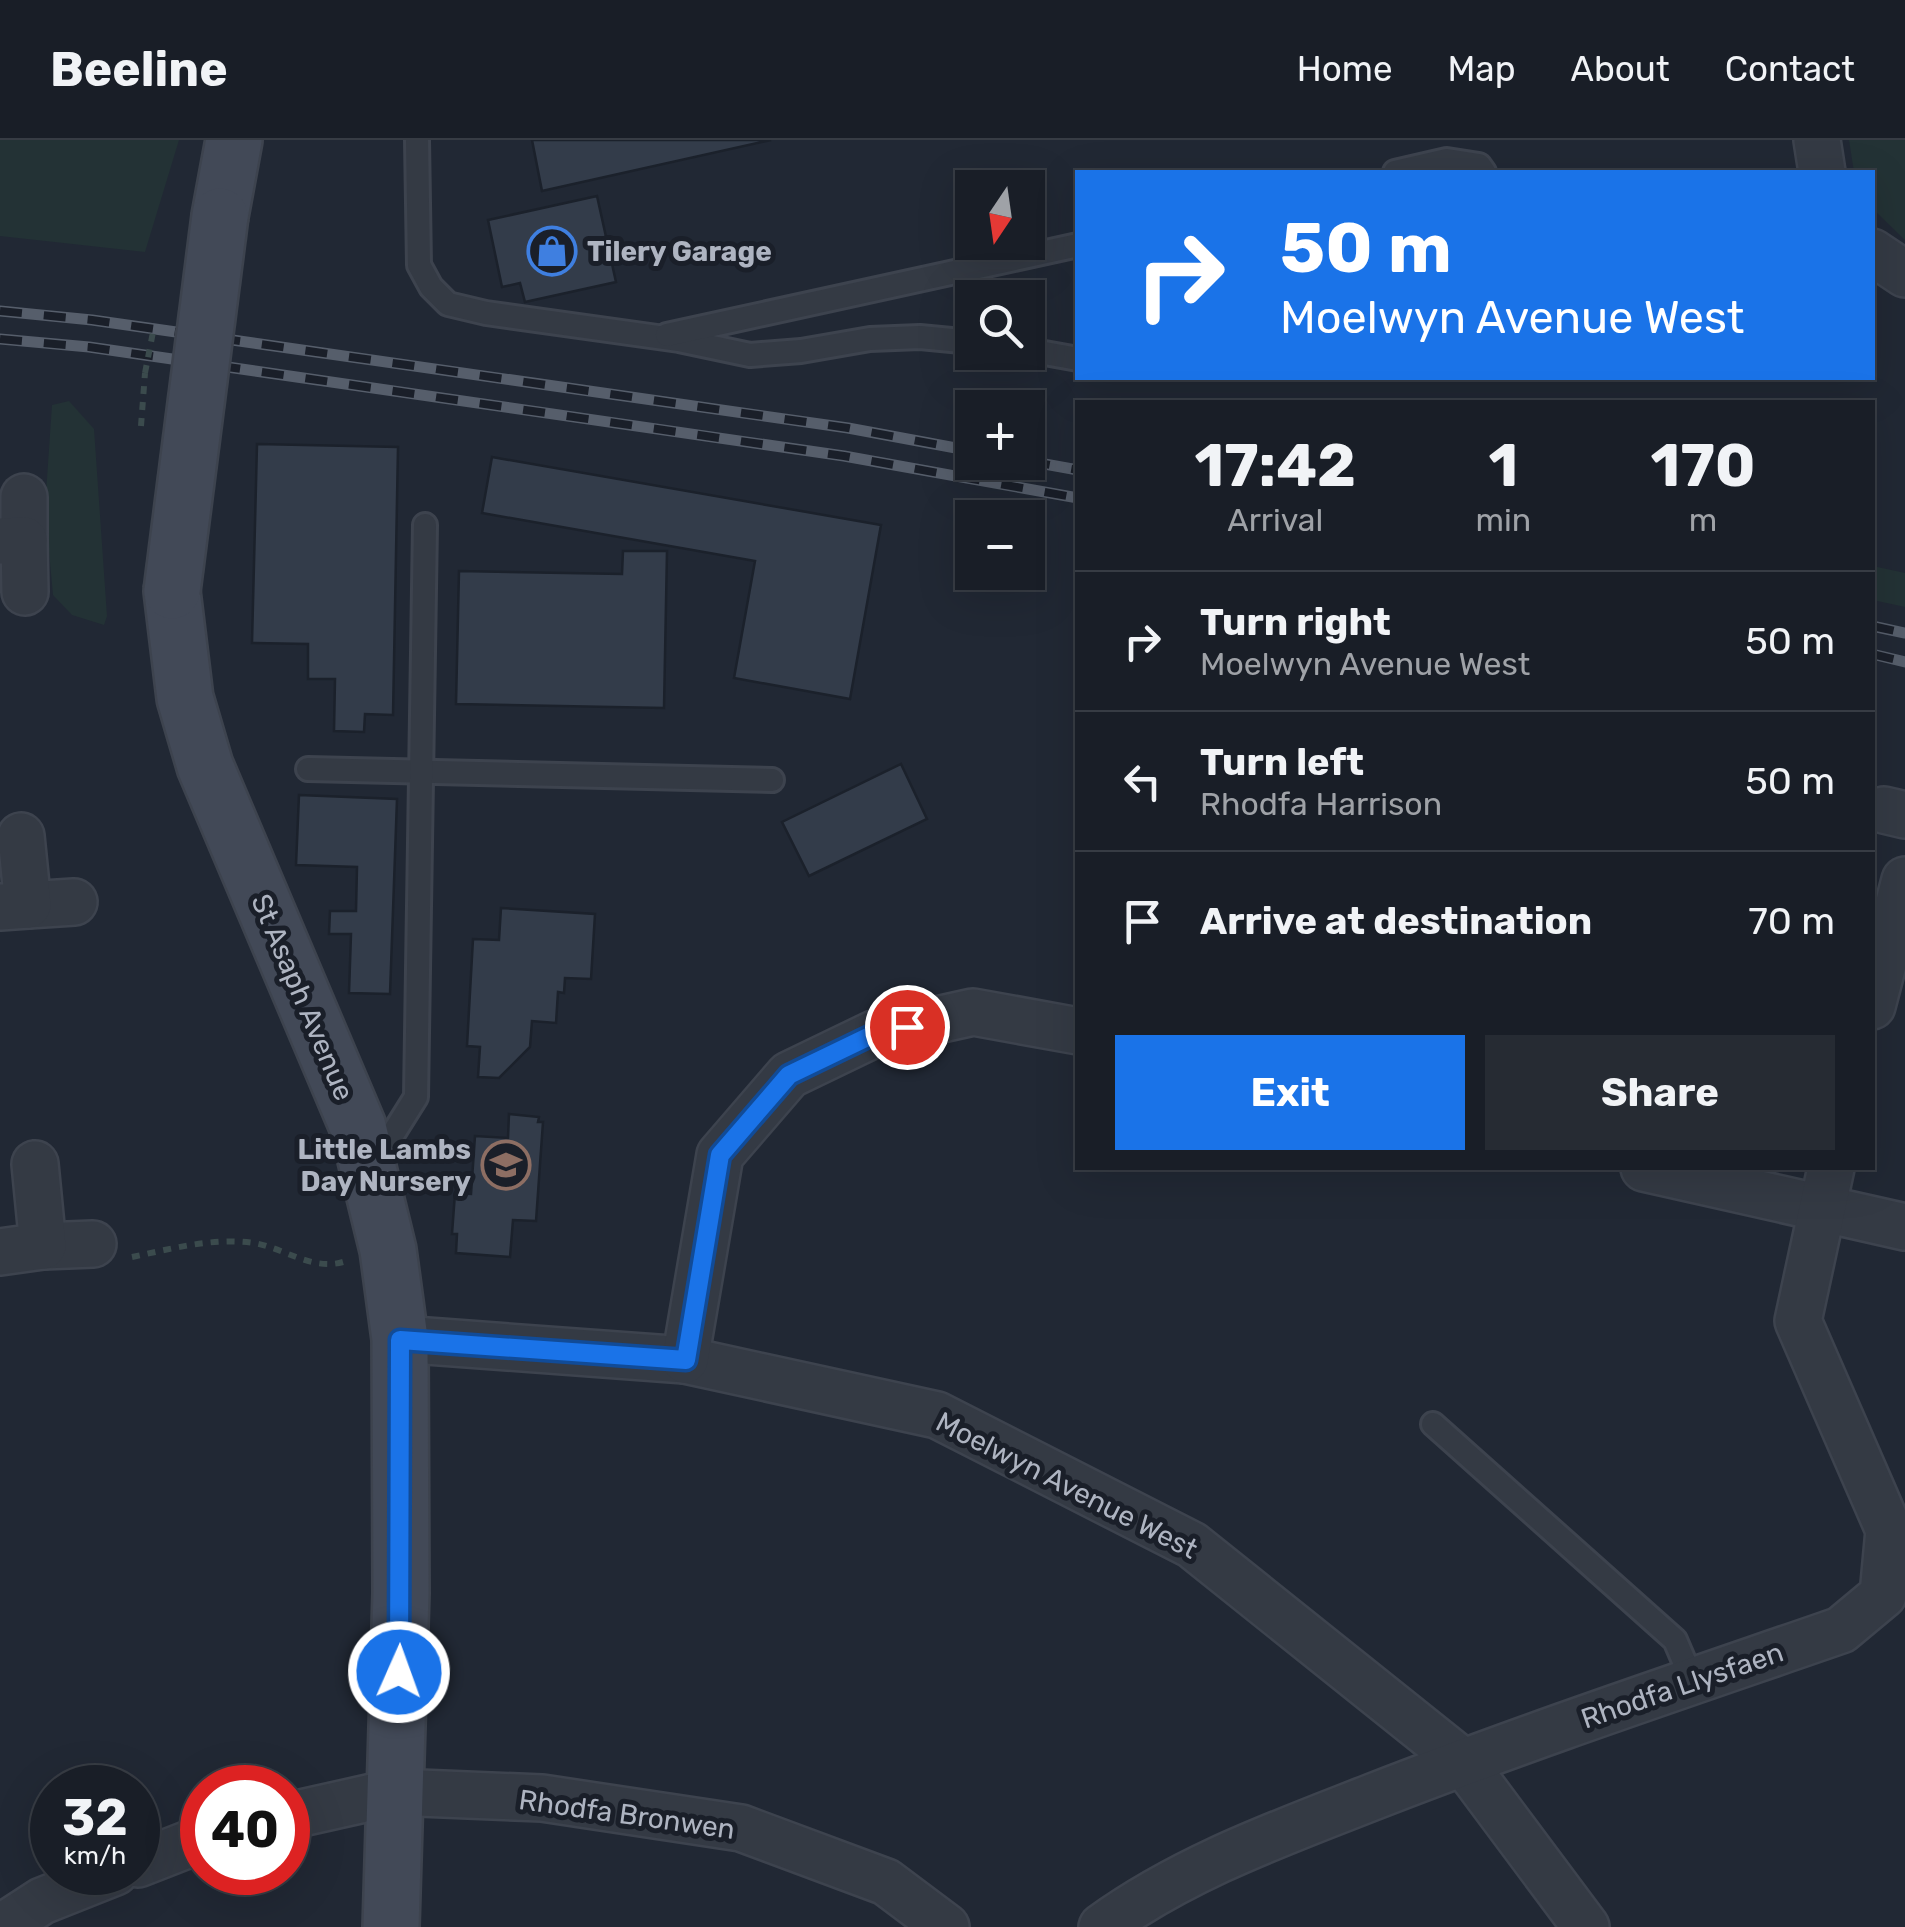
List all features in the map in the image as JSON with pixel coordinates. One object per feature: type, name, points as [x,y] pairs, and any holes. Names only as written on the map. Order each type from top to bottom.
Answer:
[{"type":"street","name":"St Asaph Avenue","points":[[234,140],[220,216],[172,591],[185,698],[206,766],[358,1127],[388,1250],[400,1340],[402,1592],[391,1927]]},
{"type":"street","points":[[1817,140],[1822,170]]},
{"type":"street","points":[[1875,254],[1905,274]]},
{"type":"street","points":[[16,526],[25,592]]},
{"type":"street","points":[[21,836],[14,906],[74,902]]},
{"type":"street","points":[[1875,995],[1905,880]]},
{"type":"street","points":[[686,1360],[720,1155],[789,1075],[874,1034],[973,1012],[1075,1022]]},
{"type":"street","points":[[35,1164],[22,1249],[93,1244]]},
{"type":"street","points":[[1662,1170],[1826,1188],[1905,1227]]},
{"type":"street","name":"Rhodfa Llysfaen","points":[[1102,1927],[1130,1907],[1232,1852],[1463,1762],[1840,1630],[1883,1611],[1889,1530],[1798,1321],[1826,1188]]},
{"type":"street","name":"Moelwyn Avenue West","points":[[400,1340],[686,1360],[937,1415],[1192,1545],[1463,1762],[1586,1927]]},
{"type":"street","name":"Rhodfa Bronwen","points":[[310,1811],[396,1792],[542,1798],[742,1828],[886,1882],[946,1927]]},
{"type":"street","points":[[2,1927],[55,1895]]},
{"type":"lane","points":[[417,140],[419,265],[431,287],[448,304],[486,314],[750,354],[801,351],[870,338],[955,340]]},
{"type":"lane","points":[[1404,170],[1447,160],[1482,170]]},
{"type":"lane","points":[[654,338],[1075,245]]},
{"type":"lane","points":[[1045,353],[1075,358]]},
{"type":"lane","points":[[369,1171],[416,1098],[425,525]]},
{"type":"lane","points":[[308,770],[772,780]]},
{"type":"lane","points":[[1433,1424],[1675,1640],[1692,1682]]},
{"type":"path","points":[[93,1244],[125,1259],[217,1240],[256,1243],[330,1266],[388,1250]]},
{"type":"shaded area","points":[[0,140],[179,140],[145,252],[0,236]]},
{"type":"shaded area","points":[[1849,140],[1905,140],[1905,240],[1875,211],[1875,170],[1854,170]]},
{"type":"shaded area","points":[[69,401],[94,429],[107,616],[104,625],[72,615],[53,595],[45,508],[52,405]]},
{"type":"shaded area","points":[[1875,566],[1905,573],[1905,607],[1875,600]]},
{"type":"building","points":[[532,140],[771,140],[542,191]]},
{"type":"building","name":"Tilery Garage","points":[[597,196],[616,282],[525,302],[520,283],[502,287],[488,220]]},
{"type":"building","points":[[257,444],[398,447],[393,715],[365,714],[364,732],[334,731],[335,679],[308,679],[308,644],[252,643]]},
{"type":"building","points":[[492,457],[881,525],[850,699],[734,678],[755,561],[482,513]]},
{"type":"building","points":[[623,551],[667,551],[664,708],[456,704],[459,571],[622,574]]},
{"type":"building","points":[[901,764],[927,819],[809,876],[782,822]]},
{"type":"building","points":[[299,795],[397,799],[390,994],[349,993],[351,934],[329,934],[330,911],[356,911],[357,867],[296,865]]},
{"type":"building","points":[[501,908],[595,914],[591,979],[565,978],[564,993],[558,992],[556,1023],[532,1021],[530,1047],[499,1078],[478,1077],[480,1047],[467,1046],[473,939],[499,940]]},
{"type":"building","name":"Little Lambs Day Nursery","points":[[509,1114],[539,1117],[538,1122],[543,1122],[536,1221],[513,1220],[510,1257],[456,1253],[457,1234],[452,1234],[455,1193],[471,1194],[475,1136],[508,1138]]},
{"type":"railway","points":[[0,311],[92,320],[848,428],[955,448]]},
{"type":"railway","points":[[0,339],[89,347],[844,456],[1075,497]]},
{"type":"railway","points":[[1045,464],[1075,469]]},
{"type":"railway","points":[[1875,627],[1905,633]]},
{"type":"railway","points":[[1875,655],[1905,662]]},
{"type":"place","name":"Tilery Garage","points":[[552,251]]},
{"type":"place","name":"Little Lambs Day Nursery","points":[[506,1165]]},
{"type":"route","points":[[399,1672],[400,1340],[686,1360],[720,1155],[789,1075],[874,1034],[907,1027]]}]
